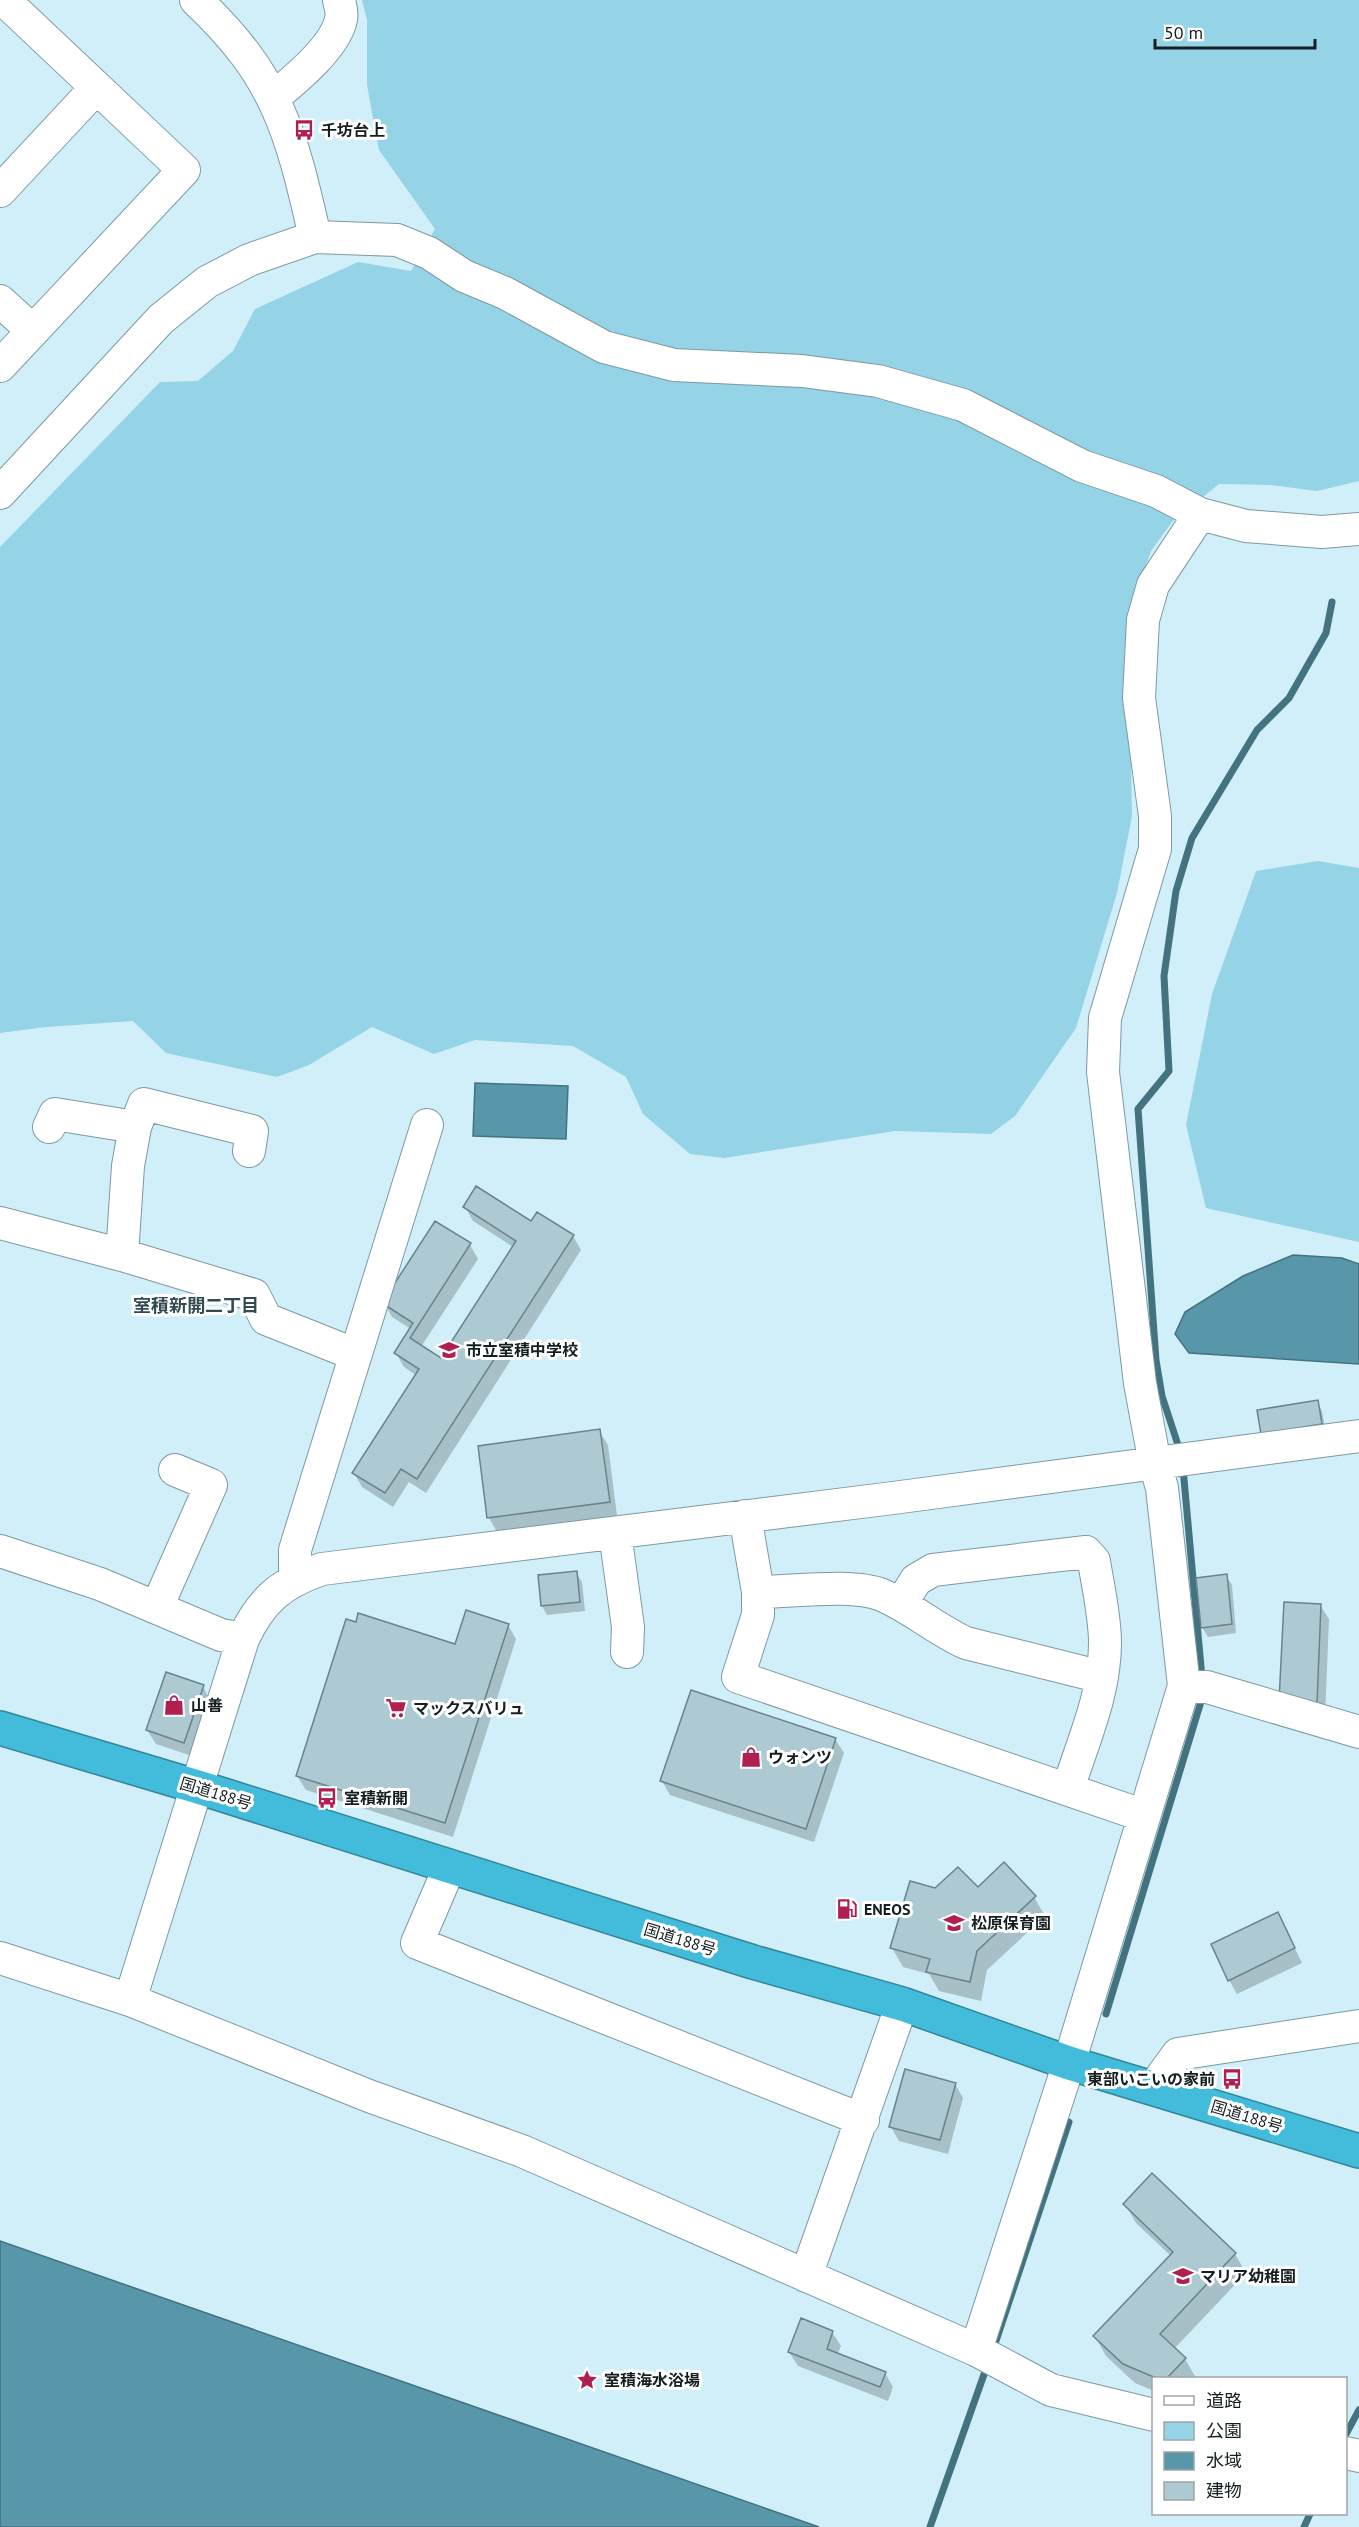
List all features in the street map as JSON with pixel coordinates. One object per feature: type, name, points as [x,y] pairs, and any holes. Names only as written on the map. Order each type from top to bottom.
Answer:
[{"type":"highway","name":"国道188号","points":[[0,1728],[198,1787],[753,1962],[902,2004],[1069,2062],[1359,2151]]},
{"type":"street","points":[[196,0],[225,27],[251,59],[274,97],[291,139],[315,237]]},
{"type":"street","points":[[274,97],[295,80],[334,37],[342,17],[339,0]]},
{"type":"street","points":[[0,366],[184,170],[4,6]]},
{"type":"street","points":[[0,191],[96,88]]},
{"type":"street","points":[[0,493],[161,319],[207,282],[249,260],[315,237],[397,240],[429,253],[464,276],[505,293],[604,347],[674,365],[802,371],[878,381],[963,405],[1082,466],[1156,491],[1200,514],[1246,526],[1322,532],[1359,528]]},
{"type":"street","points":[[0,301],[33,331]]},
{"type":"street","points":[[976,2350],[1069,2062],[1142,1815],[1184,1686],[1162,1488],[1155,1464],[1140,1383],[1103,1072],[1105,1018],[1155,849],[1155,816],[1139,698],[1143,620],[1153,585],[1200,514]]},
{"type":"street","points":[[122,1255],[128,1166],[135,1127],[144,1104],[252,1131],[249,1151]]},
{"type":"street","points":[[49,1127],[55,1114],[135,1127]]},
{"type":"street","points":[[295,1578],[295,1550],[427,1125]]},
{"type":"street","points":[[0,1223],[122,1255],[254,1295],[267,1319],[354,1354]]},
{"type":"street","points":[[130,2000],[243,1639],[255,1612],[295,1578],[322,1569],[1155,1464],[1359,1436]]},
{"type":"street","points":[[157,1607],[211,1485],[174,1470]]},
{"type":"street","points":[[745,1516],[758,1592],[758,1615],[738,1677],[1142,1815]]},
{"type":"street","points":[[615,1533],[628,1627],[627,1652]]},
{"type":"street","points":[[0,1551],[100,1584],[221,1635],[243,1639]]},
{"type":"street","points":[[901,1604],[916,1580],[933,1570],[1086,1552],[1094,1561],[1105,1641],[1099,1697],[1068,1789]]},
{"type":"street","points":[[758,1592],[863,1590],[901,1604],[945,1634],[966,1643],[1102,1677]]},
{"type":"street","points":[[1184,1686],[1207,1687],[1359,1732]]},
{"type":"street","points":[[450,1866],[417,1943],[862,2120]]},
{"type":"street","points":[[0,1958],[130,2000],[369,2096],[522,2151],[976,2350],[1051,2390],[1152,2415]]},
{"type":"street","points":[[806,2276],[902,2004]]},
{"type":"street","points":[[1154,2087],[1178,2054],[1359,2026]]},
{"type":"green space","points":[[362,0],[1359,0],[1359,481],[1317,491],[1271,485],[1219,484],[1172,522],[1151,551],[1128,614],[1132,816],[1117,893],[1076,1028],[1015,1116],[991,1134],[895,1131],[724,1158],[690,1154],[643,1114],[626,1077],[573,1046],[475,1040],[434,1054],[372,1027],[309,1065],[277,1077],[166,1053],[133,1021],[46,1027],[0,1033],[0,547],[160,382],[198,381],[233,351],[255,309],[358,262],[411,271],[435,229],[379,150],[367,85],[367,20]]},
{"type":"green space","points":[[1318,861],[1359,868],[1359,1242],[1206,1208],[1186,1125],[1212,994],[1256,871]]},
{"type":"water","points":[[475,1083],[568,1086],[566,1139],[473,1136]]},
{"type":"water","points":[[1293,1255],[1342,1258],[1359,1264],[1359,1364],[1189,1353],[1175,1334],[1185,1312],[1243,1276]]},
{"type":"water","points":[[0,2241],[819,2527],[0,2527]]},
{"type":"building","points":[[476,1186],[531,1221],[537,1212],[574,1235],[417,1479],[401,1469],[385,1493],[352,1473],[419,1369],[394,1353],[413,1323],[382,1303],[435,1221],[471,1243],[410,1338],[441,1358],[516,1241],[463,1207]]},
{"type":"building","points":[[1318,1400],[1322,1424],[1261,1434],[1257,1410]]},
{"type":"building","points":[[600,1429],[610,1502],[487,1518],[478,1446]]},
{"type":"building","points":[[577,1571],[580,1602],[541,1606],[538,1575]]},
{"type":"building","points":[[1227,1574],[1232,1624],[1201,1628],[1196,1578]]},
{"type":"building","points":[[1284,1602],[1321,1604],[1317,1703],[1279,1701]]},
{"type":"building","points":[[466,1610],[509,1624],[445,1823],[296,1776],[346,1619],[356,1622],[358,1613],[455,1644]]},
{"type":"building","points":[[166,1672],[204,1685],[184,1743],[146,1730]]},
{"type":"building","points":[[691,1690],[836,1738],[806,1829],[660,1781]]},
{"type":"building","points":[[1004,1862],[1036,1896],[977,1951],[970,1982],[926,1972],[930,1959],[890,1948],[910,1881],[935,1888],[958,1867],[978,1887]]},
{"type":"building","points":[[1278,1912],[1295,1948],[1228,1981],[1211,1944]]},
{"type":"building","points":[[905,2069],[956,2083],[940,2140],[889,2127]]},
{"type":"building","points":[[1152,2173],[1236,2253],[1160,2334],[1186,2358],[1168,2377],[1154,2377],[1123,2364],[1093,2336],[1173,2252],[1123,2204]]},
{"type":"building","points":[[801,2318],[833,2331],[827,2349],[886,2372],[880,2387],[788,2352]]},
{"type":"waterway","points":[[1180,1451],[1162,1396],[1156,1360],[1138,1109],[1169,1071],[1164,976],[1176,891],[1192,838],[1257,730],[1289,698],[1326,633],[1332,602]]},
{"type":"waterway","points":[[1183,1468],[1202,1678]]},
{"type":"waterway","points":[[1106,2014],[1203,1695]]},
{"type":"waterway","points":[[993,2350],[1069,2122]]},
{"type":"waterway","points":[[930,2527],[987,2366]]},
{"type":"waterway","points":[[1347,2432],[1359,2410]]},
{"type":"waterway","points":[[1304,2527],[1310,2515]]},
{"type":"place","name":"千坊台上","points":[[304,130]]},
{"type":"place","name":"市立室積中学校","points":[[449,1350]]},
{"type":"place","name":"山善","points":[[174,1705]]},
{"type":"place","name":"マックスバリュ","points":[[396,1708]]},
{"type":"place","name":"ウォンツ","points":[[751,1757]]},
{"type":"place","name":"室積新開","points":[[327,1798]]},
{"type":"place","name":"ENEOS","points":[[847,1909]]},
{"type":"place","name":"松原保育園","points":[[954,1923]]},
{"type":"place","name":"東部いこいの家前","points":[[1232,2079]]},
{"type":"place","name":"マリア幼稚園","points":[[1183,2276]]},
{"type":"place","name":"室積海水浴場","points":[[587,2380]]},
{"type":"district","name":"室積新開二丁目","points":[[196,1305]]}]
